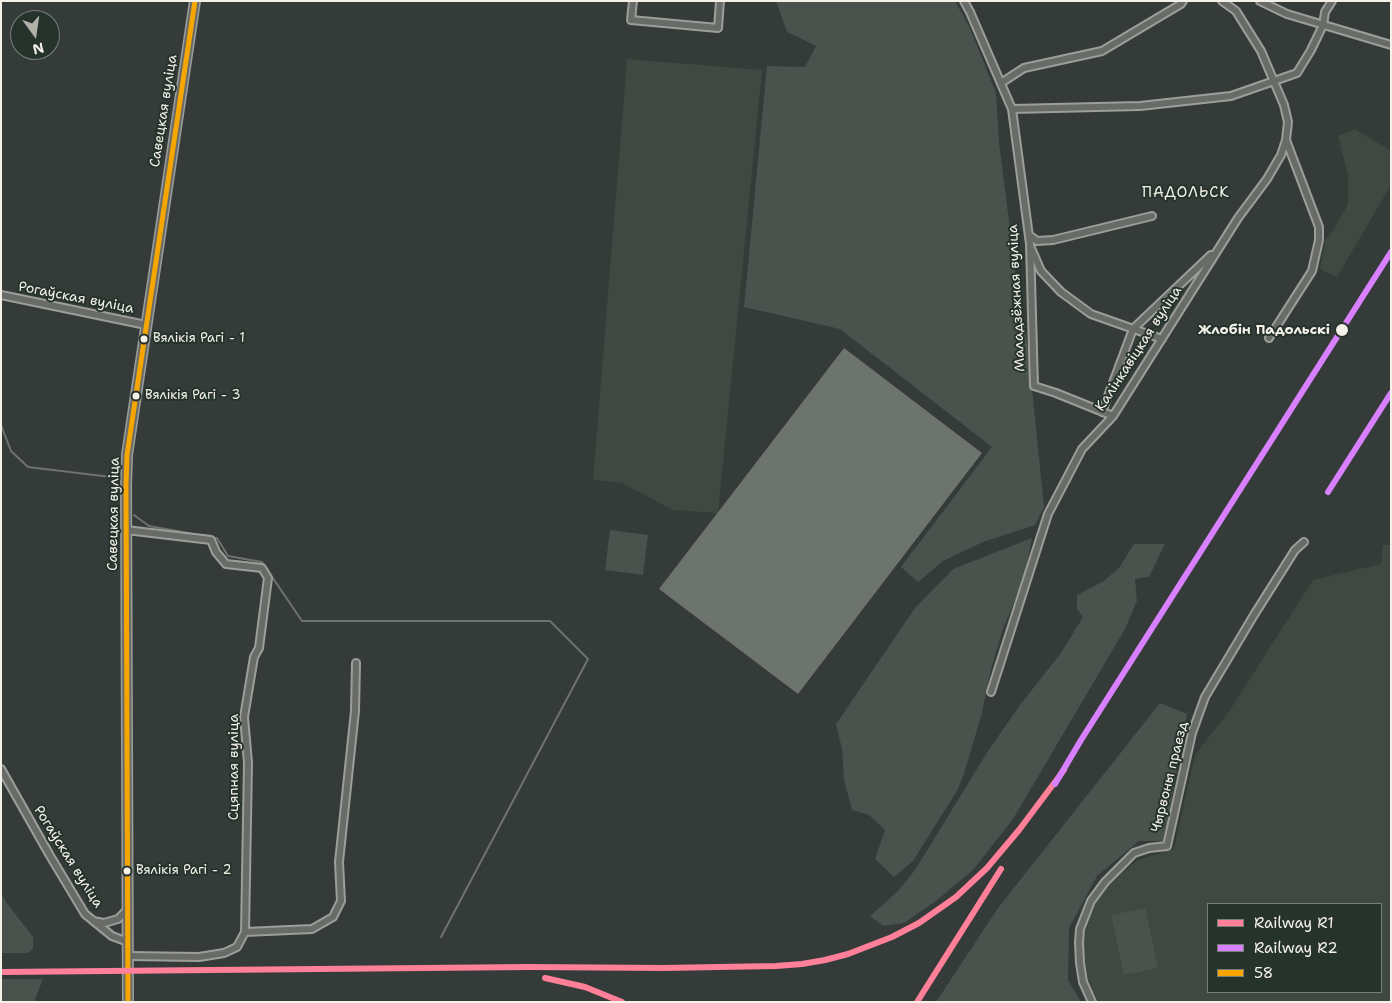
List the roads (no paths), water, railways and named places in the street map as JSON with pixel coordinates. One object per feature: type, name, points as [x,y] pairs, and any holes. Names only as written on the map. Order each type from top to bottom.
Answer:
[{"type":"main road","name":"Савецкая вуліца","points":[[128,1002],[127,456],[195,1]]},
{"type":"street","points":[[633,1],[631,20],[718,28],[720,1]]},
{"type":"street","name":"Маладзёжная вуліца","points":[[964,1],[1012,109],[1030,244],[1034,386],[1102,412]]},
{"type":"street","points":[[1001,83],[1024,68],[1102,51],[1181,4],[1182,1]]},
{"type":"street","name":"Калінкавіцкая вуліца","points":[[991,692],[1048,514],[1082,449],[1113,416],[1238,218],[1267,179],[1281,155],[1286,140],[1288,122],[1284,105],[1261,51],[1236,11],[1222,1]]},
{"type":"street","points":[[1260,1],[1287,14],[1391,45]]},
{"type":"street","points":[[1012,109],[1140,106],[1231,96],[1297,73],[1311,50],[1323,25],[1324,12],[1332,1]]},
{"type":"street","name":"Калінкавіцкая вуліца","points":[[1269,338],[1312,271],[1319,240],[1319,227],[1286,140]]},
{"type":"street","points":[[1029,235],[1037,241],[1053,240],[1152,216]]},
{"type":"street","points":[[1030,244],[1041,271],[1062,292],[1092,314],[1162,338]]},
{"type":"street","points":[[1113,416],[1102,412],[1133,328],[1219,248]]},
{"type":"street","name":"Рогаўская вуліца","points":[[1,295],[146,325]]},
{"type":"street","name":"Сцяпная вуліца","points":[[126,530],[211,540],[216,552],[226,564],[262,568],[268,578],[259,648],[254,657],[244,717],[248,763],[245,932]]},
{"type":"street","name":"Чырвоны праезд","points":[[1092,1002],[1083,982],[1079,943],[1080,930],[1091,901],[1105,882],[1134,853],[1149,848],[1167,846],[1192,733],[1205,697],[1295,550],[1304,542]]},
{"type":"street","points":[[128,956],[198,957],[224,953],[237,948],[245,932],[312,929],[333,917],[341,901],[339,862],[355,711],[356,663]]},
{"type":"street","name":"Рогаўская вуліца","points":[[1,770],[53,862],[86,914],[93,922],[112,936],[128,942]]},
{"type":"street","points":[[93,922],[104,923],[118,918],[128,909]]},
{"type":"waterway","points":[[1,425],[11,451],[28,467],[111,477]]},
{"type":"waterway","points":[[134,515],[149,526],[205,536]]},
{"type":"waterway","points":[[212,538],[217,538],[228,556],[262,562],[302,621],[550,621],[588,659],[441,937]]},
{"type":"waterway","points":[[288,1002],[293,1002]]},
{"type":"rail line","name":"R2","points":[[1055,784],[1081,740],[1391,252]]},
{"type":"rail line","name":"R2","points":[[1328,492],[1391,393]]},
{"type":"rail line","name":"R1","points":[[1,972],[529,967],[663,968],[776,966],[825,960],[848,954],[892,937],[919,923],[956,897],[987,868],[1019,830],[1064,770]]},
{"type":"rail line","name":"R1","points":[[917,1002],[1001,869]]},
{"type":"rail line","name":"R1","points":[[545,978],[585,987],[622,1002]]},
{"type":"place","name":"Жлобін Падольскі","points":[[1342,330]]},
{"type":"place","name":"Вялікія Рагі - 1","points":[[144,339]]},
{"type":"place","name":"Вялікія Рагі - 3","points":[[136,396]]},
{"type":"place","name":"Вялікія Рагі - 2","points":[[127,871]]},
{"type":"district","name":"ПАДОЛЬСК","points":[[1186,193]]}]
